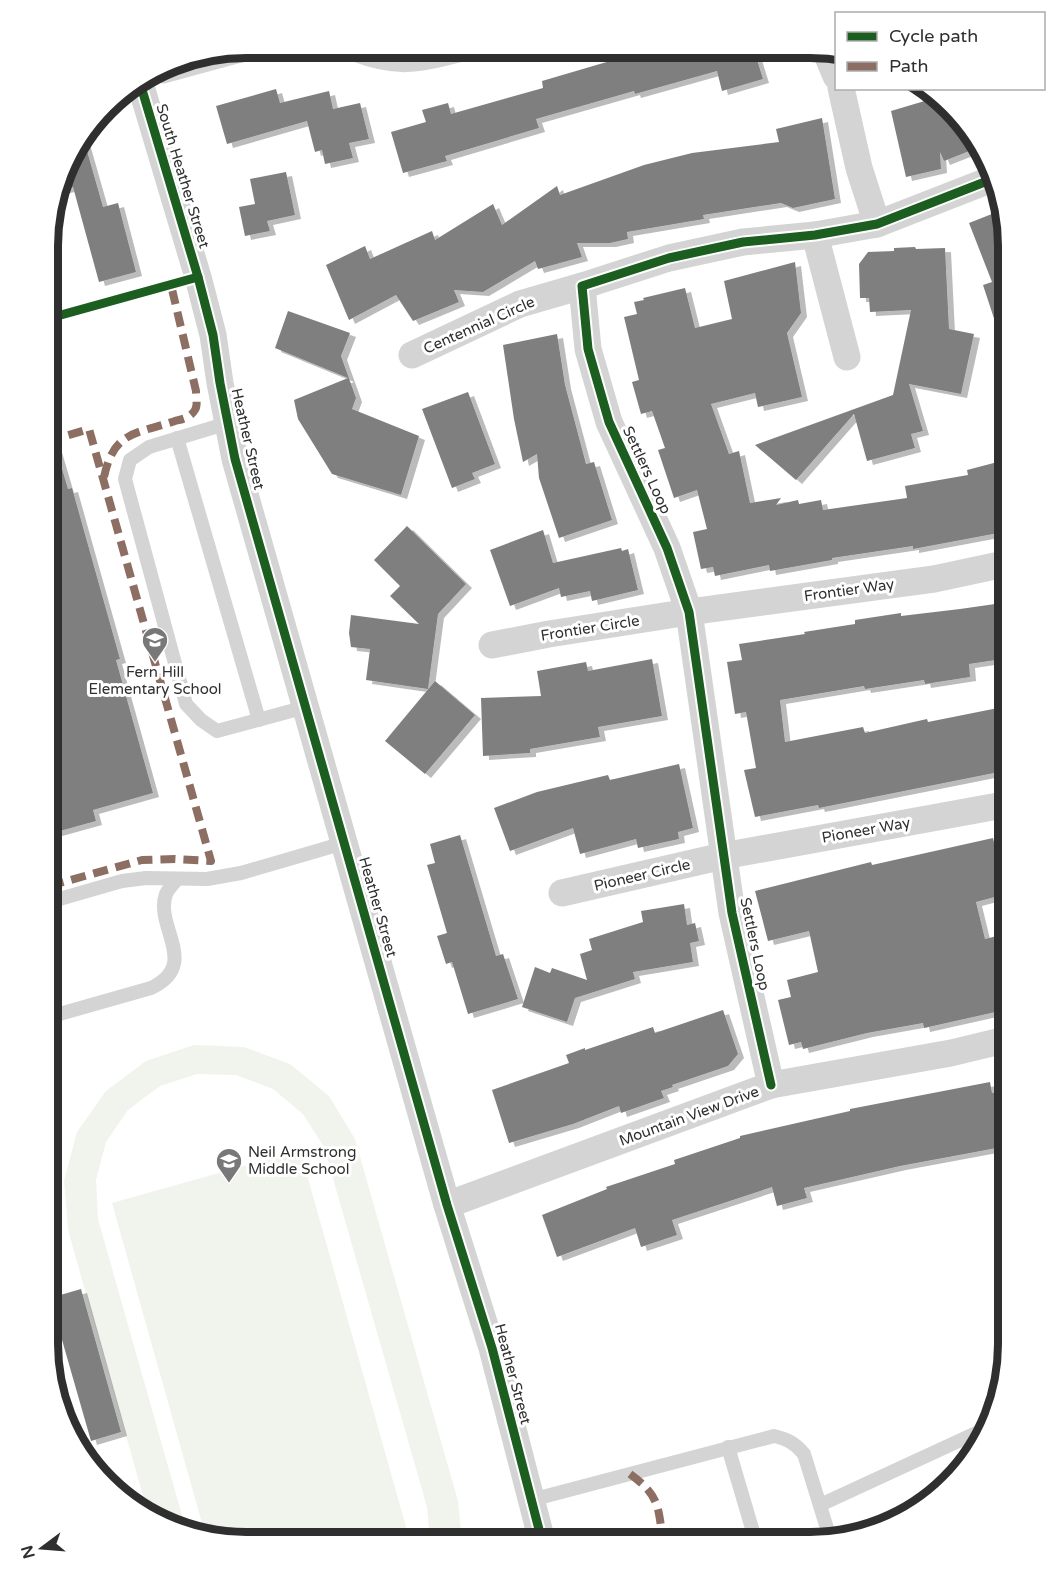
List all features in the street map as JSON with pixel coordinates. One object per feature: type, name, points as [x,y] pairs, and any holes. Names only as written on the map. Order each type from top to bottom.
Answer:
[{"type":"street","points":[[391,59],[412,59]]},
{"type":"street","name":"South Heather Street","points":[[142,90],[198,277]]},
{"type":"street","points":[[841,90],[859,168],[878,224]]},
{"type":"street","points":[[582,286],[669,258],[743,242],[815,235],[878,224],[986,180]]},
{"type":"street","points":[[815,235],[847,357]]},
{"type":"street","name":"Heather Street","points":[[198,277],[213,335],[235,459],[447,1205],[492,1348],[540,1532]]},
{"type":"street","name":"Centennial Circle","points":[[412,355],[520,304],[582,286]]},
{"type":"street","name":"Settlers Loop","points":[[582,286],[588,349],[609,422],[667,548],[689,612],[732,913],[771,1085]]},
{"type":"street","name":"Frontier Way","points":[[689,612],[934,579],[998,565]]},
{"type":"street","name":"Frontier Circle","points":[[492,645],[689,612]]},
{"type":"street","name":"Pioneer Way","points":[[723,856],[998,806]]},
{"type":"street","name":"Pioneer Circle","points":[[562,893],[723,856]]},
{"type":"street","name":"Mountain View Drive","points":[[447,1205],[771,1085],[951,1053],[998,1042]]},
{"type":"lane","points":[[228,423],[149,447],[130,460],[125,479],[186,704],[201,720],[217,731],[306,708]]},
{"type":"lane","points":[[177,438],[259,720]]},
{"type":"lane","points":[[58,899],[122,881],[146,878],[207,879],[241,873],[344,843]]},
{"type":"lane","points":[[58,1014],[151,988],[168,976],[175,956],[165,909],[166,895],[177,879]]},
{"type":"lane","points":[[820,1505],[975,1433]]},
{"type":"lane","points":[[531,1500],[774,1436],[796,1445],[804,1454],[828,1530]]},
{"type":"lane","points":[[728,1447],[753,1532]]},
{"type":"shaded area","points":[[194,1045],[244,1047],[290,1064],[329,1096],[355,1139],[458,1501],[461,1532],[429,1532],[427,1507],[324,1147],[303,1114],[273,1089],[236,1075],[197,1074],[160,1086],[128,1110],[106,1142],[96,1180],[98,1219],[183,1520],[144,1501],[68,1230],[64,1181],[77,1132],[106,1091],[146,1061]]},
{"type":"shaded area","points":[[300,1150],[407,1532],[246,1532],[203,1526],[112,1203]]},
{"type":"building","points":[[619,58],[757,58],[763,79],[722,91],[717,71],[635,94],[634,91],[536,119],[539,128],[445,156],[447,161],[403,173],[391,132],[426,122],[422,110],[448,103],[451,114],[543,88],[542,81]]},
{"type":"building","points":[[276,89],[280,103],[329,91],[333,109],[360,103],[369,139],[349,143],[353,158],[325,164],[322,150],[315,152],[307,121],[227,144],[216,106]]},
{"type":"building","points":[[928,100],[960,132],[972,150],[944,161],[940,152],[941,169],[906,177],[891,111]]},
{"type":"building","points":[[822,118],[835,199],[793,208],[781,203],[703,215],[704,219],[627,232],[628,239],[610,243],[577,243],[582,257],[538,269],[535,261],[483,292],[454,290],[459,302],[413,321],[396,295],[349,320],[326,265],[365,246],[370,259],[432,231],[435,240],[493,204],[502,225],[557,186],[560,195],[644,165],[692,153],[779,142],[776,129]]},
{"type":"building","points":[[86,148],[103,207],[118,203],[136,272],[99,282],[73,187],[67,188]]},
{"type":"building","points":[[286,172],[295,215],[267,221],[270,231],[245,236],[239,207],[255,204],[250,179]]},
{"type":"building","points":[[995,213],[998,246],[998,331],[983,285],[992,282],[969,223]]},
{"type":"building","points":[[915,247],[916,249],[945,248],[949,329],[974,334],[961,394],[909,384],[923,431],[911,434],[915,448],[867,461],[854,414],[796,480],[755,445],[893,395],[911,310],[870,312],[869,298],[860,298],[859,264],[868,252]]},
{"type":"building","points":[[795,262],[801,313],[787,333],[802,397],[758,407],[755,393],[711,404],[729,454],[739,451],[750,503],[781,498],[776,505],[798,500],[799,504],[821,500],[823,510],[907,498],[905,486],[968,475],[967,470],[998,462],[998,533],[913,549],[913,546],[832,558],[832,560],[770,571],[769,565],[715,576],[713,567],[701,569],[693,532],[707,529],[697,490],[674,498],[658,450],[665,448],[652,411],[641,414],[632,382],[639,380],[624,317],[637,314],[634,302],[685,288],[695,328],[732,319],[724,281]]},
{"type":"building","points":[[288,311],[350,333],[341,356],[356,398],[352,409],[419,436],[401,495],[332,474],[298,419],[294,400],[348,378],[275,348]]},
{"type":"building","points":[[557,334],[565,385],[586,464],[594,462],[612,520],[559,538],[539,478],[537,454],[523,462],[503,345]]},
{"type":"building","points":[[468,392],[495,464],[472,473],[475,479],[452,488],[422,409]]},
{"type":"building","points":[[58,455],[68,489],[72,488],[120,659],[116,660],[153,793],[93,810],[96,821],[58,832]]},
{"type":"building","points":[[407,526],[466,584],[438,614],[428,689],[366,680],[370,649],[351,647],[349,633],[351,615],[419,624],[390,596],[400,586],[374,560]]},
{"type":"building","points":[[543,530],[553,563],[621,548],[622,551],[628,549],[638,590],[592,601],[590,591],[561,597],[559,588],[510,606],[490,550]]},
{"type":"building","points":[[998,604],[998,660],[969,664],[970,677],[925,684],[924,680],[865,689],[864,686],[780,700],[785,742],[863,727],[865,733],[927,719],[928,722],[998,708],[998,772],[819,808],[818,805],[755,817],[744,770],[756,768],[746,712],[735,714],[727,662],[742,660],[739,644],[855,624],[855,620],[901,613],[901,616]]},
{"type":"building","points":[[652,659],[662,716],[598,727],[600,737],[530,749],[530,753],[483,756],[481,698],[541,696],[537,671],[586,662],[588,671]]},
{"type":"building","points":[[435,681],[475,715],[425,774],[385,741]]},
{"type":"building","points":[[679,764],[693,828],[678,832],[679,839],[638,848],[636,839],[580,854],[573,828],[510,851],[494,808],[537,792],[608,775],[610,780]]},
{"type":"building","points":[[460,835],[496,956],[503,954],[518,999],[468,1014],[452,962],[446,964],[437,936],[447,933],[427,865],[435,863],[430,844]]},
{"type":"building","points":[[993,838],[998,860],[998,896],[976,902],[985,939],[998,936],[998,1011],[924,1028],[923,1023],[867,1033],[803,1049],[801,1042],[789,1045],[778,1000],[791,997],[787,980],[818,972],[809,931],[768,941],[755,891],[871,862],[872,865]]},
{"type":"building","points":[[684,904],[687,925],[695,923],[699,941],[690,943],[693,962],[633,972],[635,979],[575,998],[567,1022],[522,1007],[535,967],[550,973],[552,968],[587,980],[580,954],[592,950],[589,939],[643,922],[641,911]]},
{"type":"building","points":[[723,1010],[738,1054],[728,1066],[672,1085],[673,1087],[661,1091],[664,1098],[621,1113],[619,1106],[573,1124],[509,1143],[492,1090],[569,1063],[566,1055],[585,1048],[585,1050],[653,1027],[655,1033]]},
{"type":"building","points":[[990,1082],[992,1093],[998,1092],[998,1148],[900,1166],[804,1188],[807,1198],[777,1206],[772,1187],[672,1220],[677,1235],[641,1247],[635,1228],[557,1257],[542,1215],[607,1189],[606,1187],[675,1164],[674,1160],[740,1138],[740,1136],[850,1111],[850,1109]]},
{"type":"building","points":[[81,1289],[121,1432],[91,1441],[58,1326],[58,1296]]},
{"type":"marked path","points":[[104,477],[108,462],[121,442],[138,432],[186,418],[196,408],[196,391],[171,285]]},
{"type":"marked path","points":[[58,438],[89,429],[211,861],[142,860],[58,883]]},
{"type":"marked path","points":[[630,1474],[647,1489],[656,1503],[662,1532]]},
{"type":"cycle path","points":[[142,90],[213,335],[235,459],[447,1205],[492,1348],[540,1532]]},
{"type":"cycle path","points":[[771,1085],[732,913],[689,612],[667,548],[609,422],[588,349],[582,286],[669,258],[743,242],[815,235],[877,224],[987,181]]},
{"type":"cycle path","points":[[58,316],[198,277]]},
{"type":"place","name":"Fern Hill Elementary School","points":[[155,663]]},
{"type":"place","name":"Neil Armstrong Middle School","points":[[229,1184]]}]
